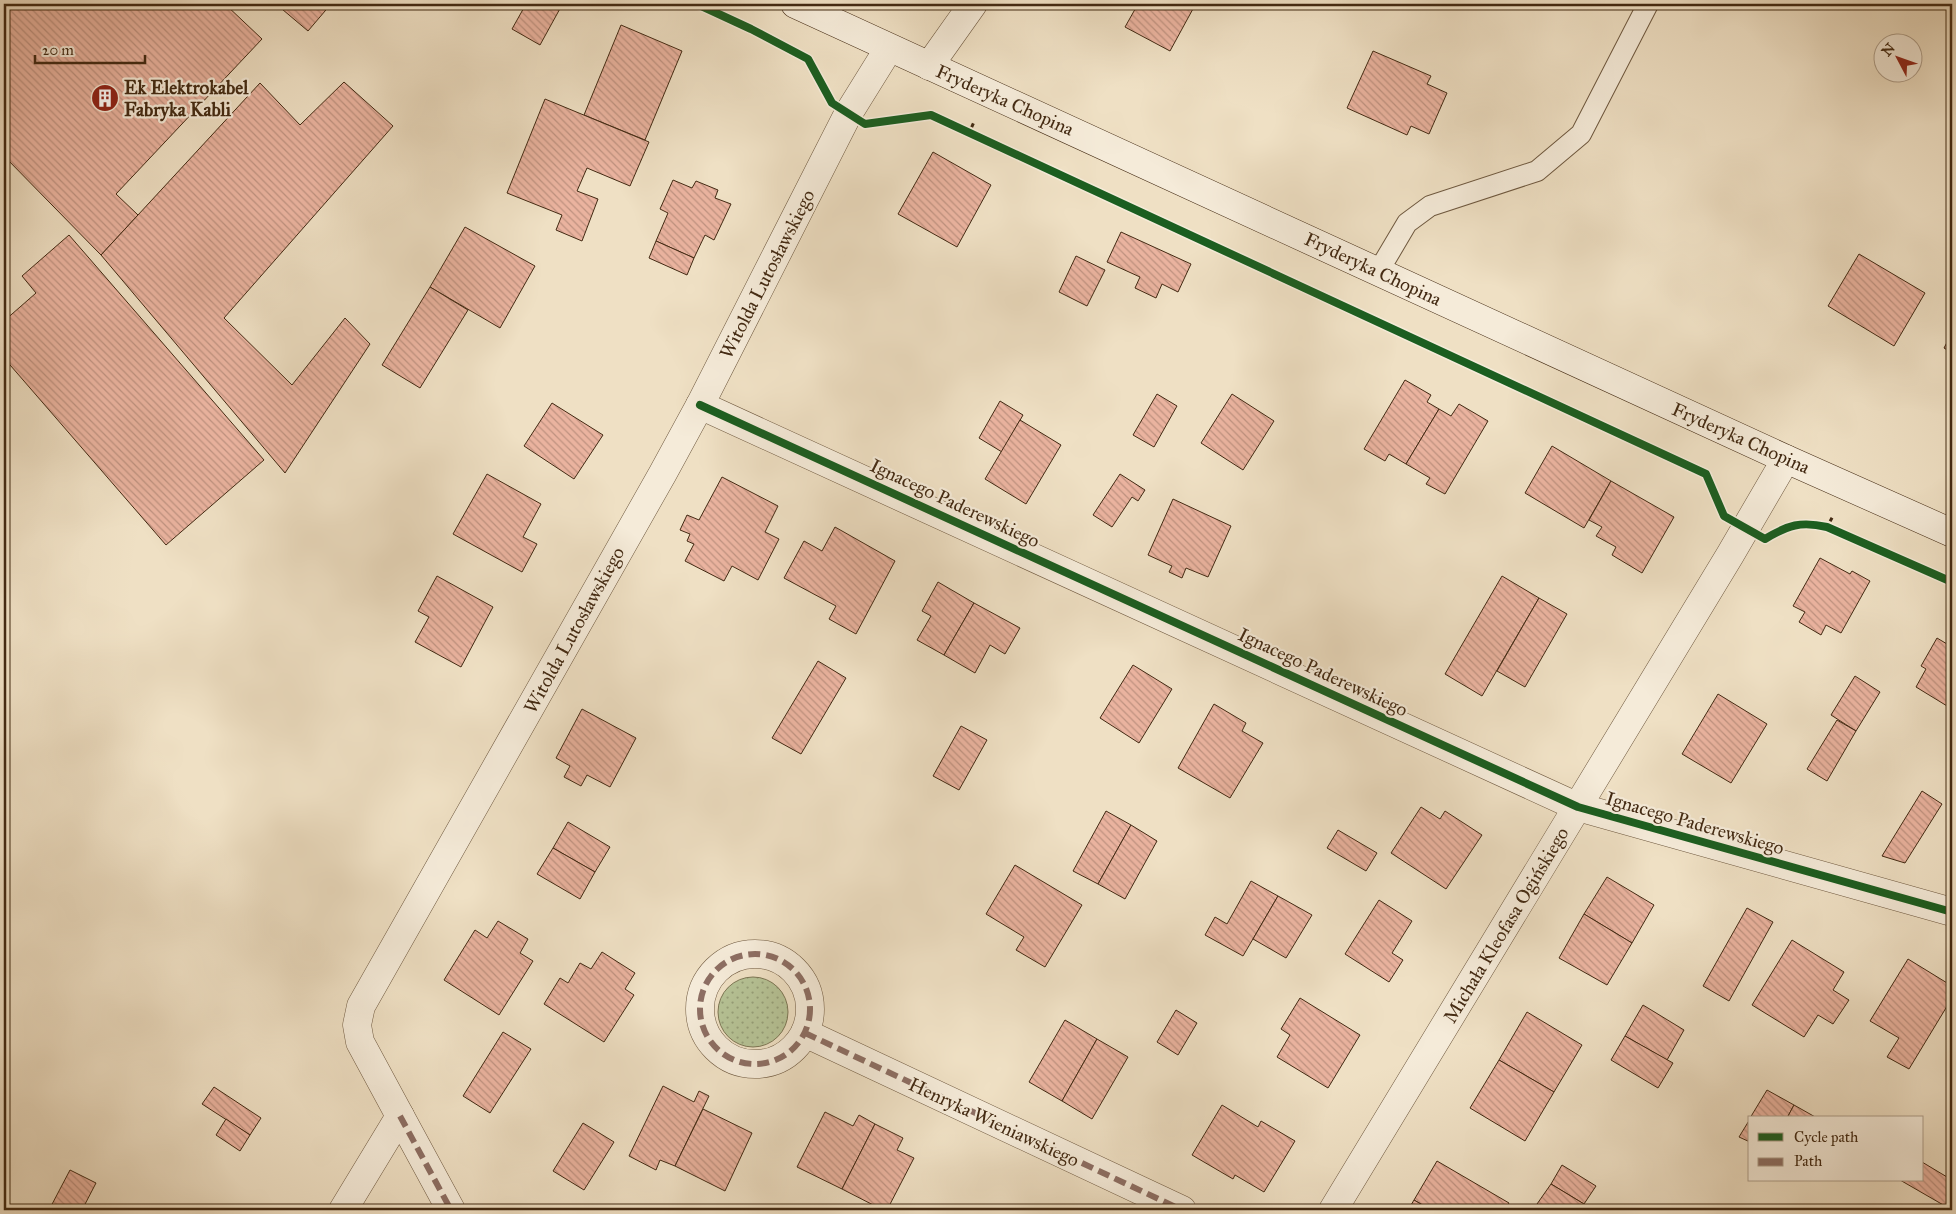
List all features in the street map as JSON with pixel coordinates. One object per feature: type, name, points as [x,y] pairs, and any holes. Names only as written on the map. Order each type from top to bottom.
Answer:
[{"type":"street","name":"Fryderyka Chopina","points":[[795,4],[1786,459],[1952,533]]},
{"type":"street","points":[[929,66],[973,4]]},
{"type":"street","name":"Witolda Lutosławskiego","points":[[452,1210],[360,1042],[357,1025],[361,1006],[700,405],[848,114],[889,48]]},
{"type":"street","name":"Ignacego Paderewskiego","points":[[700,405],[1578,807],[1952,912]]},
{"type":"street","name":"Michała Kleofasa Ogińskiego","points":[[1333,1210],[1578,807],[1786,459]]},
{"type":"street","points":[[753,953],[772,956],[789,964],[802,979],[809,996],[810,1015],[805,1033],[794,1048],[780,1058],[762,1064],[744,1064],[720,1052],[703,1031],[699,1014],[700,996],[708,979],[720,966],[736,957],[753,953]]},
{"type":"street","name":"Henryka Wieniawskiego","points":[[805,1033],[1182,1210]]},
{"type":"street","points":[[343,1210],[400,1116]]},
{"type":"lane","points":[[1378,272],[1407,223],[1430,206],[1537,171],[1582,134],[1648,4]]},
{"type":"green space","points":[[753,977],[772,983],[782,993],[788,1012],[782,1031],[772,1041],[753,1047],[734,1041],[724,1031],[718,1012],[724,993],[734,983]]},
{"type":"building","name":"Ek Elektrokabel Fabryka Kabli","points":[[4,4],[225,4],[262,39],[116,194],[138,215],[101,255],[4,156]]},
{"type":"building","points":[[276,4],[331,4],[308,31]]},
{"type":"building","points":[[526,4],[562,5],[540,45],[512,29]]},
{"type":"building","points":[[1138,4],[1188,4],[1194,7],[1170,51],[1125,27]]},
{"type":"building","points":[[621,25],[682,51],[645,140],[584,115]]},
{"type":"building","points":[[1373,51],[1431,76],[1427,84],[1447,93],[1429,134],[1411,126],[1407,135],[1347,108]]},
{"type":"building","points":[[344,82],[393,126],[224,318],[292,385],[345,318],[370,344],[285,473],[101,255],[260,83],[300,125]]},
{"type":"building","points":[[545,99],[649,142],[630,186],[587,168],[577,191],[598,199],[582,241],[556,230],[562,215],[507,193]]},
{"type":"building","points":[[933,152],[991,185],[957,247],[898,214]]},
{"type":"building","points":[[673,180],[692,188],[696,181],[718,190],[715,198],[731,204],[714,240],[705,235],[694,258],[656,241],[668,213],[660,209]]},
{"type":"building","points":[[465,227],[535,266],[500,328],[430,287]]},
{"type":"building","points":[[1121,232],[1191,264],[1178,292],[1162,284],[1156,298],[1135,288],[1140,277],[1107,262]]},
{"type":"building","points":[[69,235],[264,460],[166,545],[4,358],[4,321],[36,293],[22,276]]},
{"type":"building","points":[[656,241],[694,258],[687,275],[649,258]]},
{"type":"building","points":[[1859,254],[1925,293],[1894,346],[1828,306]]},
{"type":"building","points":[[1076,256],[1105,270],[1087,306],[1059,292]]},
{"type":"building","points":[[430,287],[468,310],[420,388],[382,365]]},
{"type":"building","points":[[1952,333],[1952,353],[1944,348]]},
{"type":"building","points":[[1405,380],[1431,395],[1427,402],[1439,409],[1406,464],[1389,454],[1385,461],[1364,449]]},
{"type":"building","points":[[1157,394],[1177,406],[1154,447],[1133,435]]},
{"type":"building","points":[[1232,394],[1274,421],[1243,470],[1201,443]]},
{"type":"building","points":[[1000,401],[1023,415],[1002,452],[979,438]]},
{"type":"building","points":[[552,403],[603,435],[574,479],[524,446]]},
{"type":"building","points":[[1459,404],[1488,421],[1445,494],[1426,484],[1430,478],[1406,464],[1439,409],[1451,416]]},
{"type":"building","points":[[1020,420],[1061,445],[1026,504],[985,479]]},
{"type":"building","points":[[1552,446],[1611,481],[1584,528],[1525,493]]},
{"type":"building","points":[[487,474],[541,504],[523,537],[537,544],[522,572],[453,534]]},
{"type":"building","points":[[1120,474],[1145,490],[1138,501],[1132,497],[1112,527],[1093,515]]},
{"type":"building","points":[[722,477],[778,506],[765,532],[779,539],[758,580],[732,566],[724,581],[685,561],[694,544],[687,541],[690,534],[680,530],[687,515],[699,520]]},
{"type":"building","points":[[1611,481],[1674,517],[1642,573],[1612,555],[1616,547],[1596,536],[1602,527],[1589,520]]},
{"type":"building","points":[[1173,499],[1231,526],[1208,577],[1186,568],[1182,578],[1169,572],[1172,566],[1148,555]]},
{"type":"building","points":[[835,527],[895,561],[856,634],[829,619],[836,606],[784,578],[804,541],[822,551]]},
{"type":"building","points":[[1820,558],[1850,574],[1852,571],[1870,581],[1841,633],[1826,625],[1821,635],[1799,622],[1805,612],[1793,606]]},
{"type":"building","points":[[437,576],[493,607],[461,667],[415,642],[429,617],[418,611]]},
{"type":"building","points":[[1502,576],[1539,598],[1482,696],[1445,674]]},
{"type":"building","points":[[938,582],[974,603],[944,655],[917,640],[931,616],[922,611]]},
{"type":"building","points":[[1539,598],[1567,614],[1525,687],[1497,671]]},
{"type":"building","points":[[974,603],[1020,628],[1005,654],[990,645],[975,673],[944,655]]},
{"type":"building","points":[[1937,638],[1952,647],[1952,709],[1916,687],[1926,669],[1921,666]]},
{"type":"building","points":[[818,661],[846,678],[801,754],[772,738]]},
{"type":"building","points":[[1133,665],[1172,689],[1139,743],[1100,718]]},
{"type":"building","points":[[1855,676],[1880,692],[1856,731],[1831,715]]},
{"type":"building","points":[[1718,694],[1767,724],[1731,783],[1682,754]]},
{"type":"building","points":[[1214,704],[1246,723],[1242,731],[1263,743],[1230,798],[1178,768]]},
{"type":"building","points":[[582,709],[636,738],[610,787],[587,775],[581,786],[564,777],[570,766],[556,758]]},
{"type":"building","points":[[1837,720],[1856,731],[1827,781],[1807,769]]},
{"type":"building","points":[[961,726],[987,740],[959,790],[933,776]]},
{"type":"building","points":[[1922,791],[1942,804],[1905,863],[1882,856]]},
{"type":"building","points":[[1421,807],[1440,819],[1445,811],[1482,835],[1446,889],[1391,853]]},
{"type":"building","points":[[1106,811],[1131,825],[1098,884],[1073,871]]},
{"type":"building","points":[[568,822],[610,847],[595,872],[553,848]]},
{"type":"building","points":[[1131,825],[1157,841],[1125,899],[1098,884]]},
{"type":"building","points":[[1338,830],[1377,853],[1366,871],[1327,848]]},
{"type":"building","points":[[553,848],[595,872],[580,899],[537,874]]},
{"type":"building","points":[[1015,865],[1082,905],[1045,967],[1016,950],[1024,937],[986,914]]},
{"type":"building","points":[[1607,877],[1654,905],[1632,943],[1584,914]]},
{"type":"building","points":[[1251,881],[1278,896],[1243,956],[1205,935],[1215,917],[1227,924]]},
{"type":"building","points":[[1278,896],[1312,915],[1286,958],[1253,939]]},
{"type":"building","points":[[1379,900],[1412,921],[1392,953],[1403,960],[1389,982],[1345,954]]},
{"type":"building","points":[[1747,908],[1773,922],[1729,1001],[1703,986]]},
{"type":"building","points":[[1584,914],[1632,943],[1607,985],[1559,958]]},
{"type":"building","points":[[498,921],[528,939],[520,953],[533,961],[499,1015],[444,980],[475,930],[487,938]]},
{"type":"building","points":[[1792,940],[1844,972],[1833,990],[1849,1000],[1833,1024],[1818,1015],[1804,1037],[1752,1005]]},
{"type":"building","points":[[602,952],[635,973],[625,989],[634,995],[604,1042],[544,1004],[560,978],[568,983],[580,963],[591,969]]},
{"type":"building","points":[[1908,959],[1952,986],[1952,998],[1909,1069],[1887,1057],[1899,1038],[1870,1021]]},
{"type":"building","points":[[1300,998],[1360,1035],[1328,1088],[1277,1057],[1290,1035],[1281,1029]]},
{"type":"building","points":[[1643,1005],[1684,1030],[1667,1060],[1625,1036]]},
{"type":"building","points":[[1176,1010],[1197,1023],[1178,1055],[1157,1042]]},
{"type":"building","points":[[1527,1012],[1582,1045],[1554,1092],[1499,1060]]},
{"type":"building","points":[[1065,1020],[1097,1039],[1062,1101],[1029,1082]]},
{"type":"building","points":[[503,1032],[531,1049],[490,1113],[463,1096]]},
{"type":"building","points":[[1625,1036],[1673,1063],[1658,1088],[1611,1060]]},
{"type":"building","points":[[1097,1039],[1128,1057],[1092,1119],[1062,1101]]},
{"type":"building","points":[[1499,1060],[1554,1092],[1525,1141],[1470,1108]]},
{"type":"building","points":[[663,1086],[694,1102],[699,1091],[709,1096],[675,1166],[660,1160],[656,1170],[629,1156]]},
{"type":"building","points":[[214,1087],[261,1118],[250,1135],[202,1104]]},
{"type":"building","points":[[1767,1090],[1794,1105],[1788,1116],[1751,1116]]},
{"type":"building","points":[[1222,1105],[1258,1127],[1261,1121],[1295,1141],[1264,1192],[1235,1175],[1233,1179],[1192,1155]]},
{"type":"building","points":[[1794,1105],[1813,1116],[1788,1116]]},
{"type":"building","points":[[703,1109],[752,1133],[725,1191],[675,1166]]},
{"type":"building","points":[[825,1112],[853,1126],[859,1115],[875,1124],[842,1189],[797,1167]]},
{"type":"building","points":[[226,1119],[250,1135],[240,1151],[216,1135]]},
{"type":"building","points":[[1748,1122],[1748,1141],[1739,1137]]},
{"type":"building","points":[[583,1123],[614,1142],[584,1190],[553,1171]]},
{"type":"building","points":[[875,1124],[903,1138],[897,1150],[914,1158],[887,1210],[883,1210],[842,1189]]},
{"type":"building","points":[[1437,1161],[1509,1203],[1505,1210],[1431,1210],[1414,1200]]},
{"type":"building","points":[[1924,1163],[1952,1180],[1952,1210],[1903,1182],[1924,1182]]},
{"type":"building","points":[[1562,1165],[1596,1186],[1584,1204],[1551,1184]]},
{"type":"building","points":[[70,1170],[96,1183],[82,1210],[49,1210]]},
{"type":"building","points":[[1551,1184],[1584,1204],[1581,1210],[1547,1210],[1537,1204]]},
{"type":"building","points":[[1414,1200],[1431,1210],[1408,1210]]},
{"type":"marked path","points":[[755,954],[776,958],[794,970],[806,988],[810,1009],[806,1030],[794,1048],[776,1060],[755,1064],[734,1060],[716,1048],[704,1030],[700,1009],[704,988],[716,970],[734,958],[755,954]]},
{"type":"marked path","points":[[805,1033],[1182,1210]]},
{"type":"marked path","points":[[400,1116],[451,1210]]},
{"type":"cycle path","points":[[697,4],[751,29],[808,59],[832,103],[865,124],[931,115],[1706,474],[1724,516],[1765,539],[1788,527],[1802,524],[1827,527],[1952,582]]},
{"type":"cycle path","points":[[700,405],[1578,807],[1952,912]]},
{"type":"place","name":"Ek Elektrokabel Fabryka Kabli","points":[[105,98]]}]
